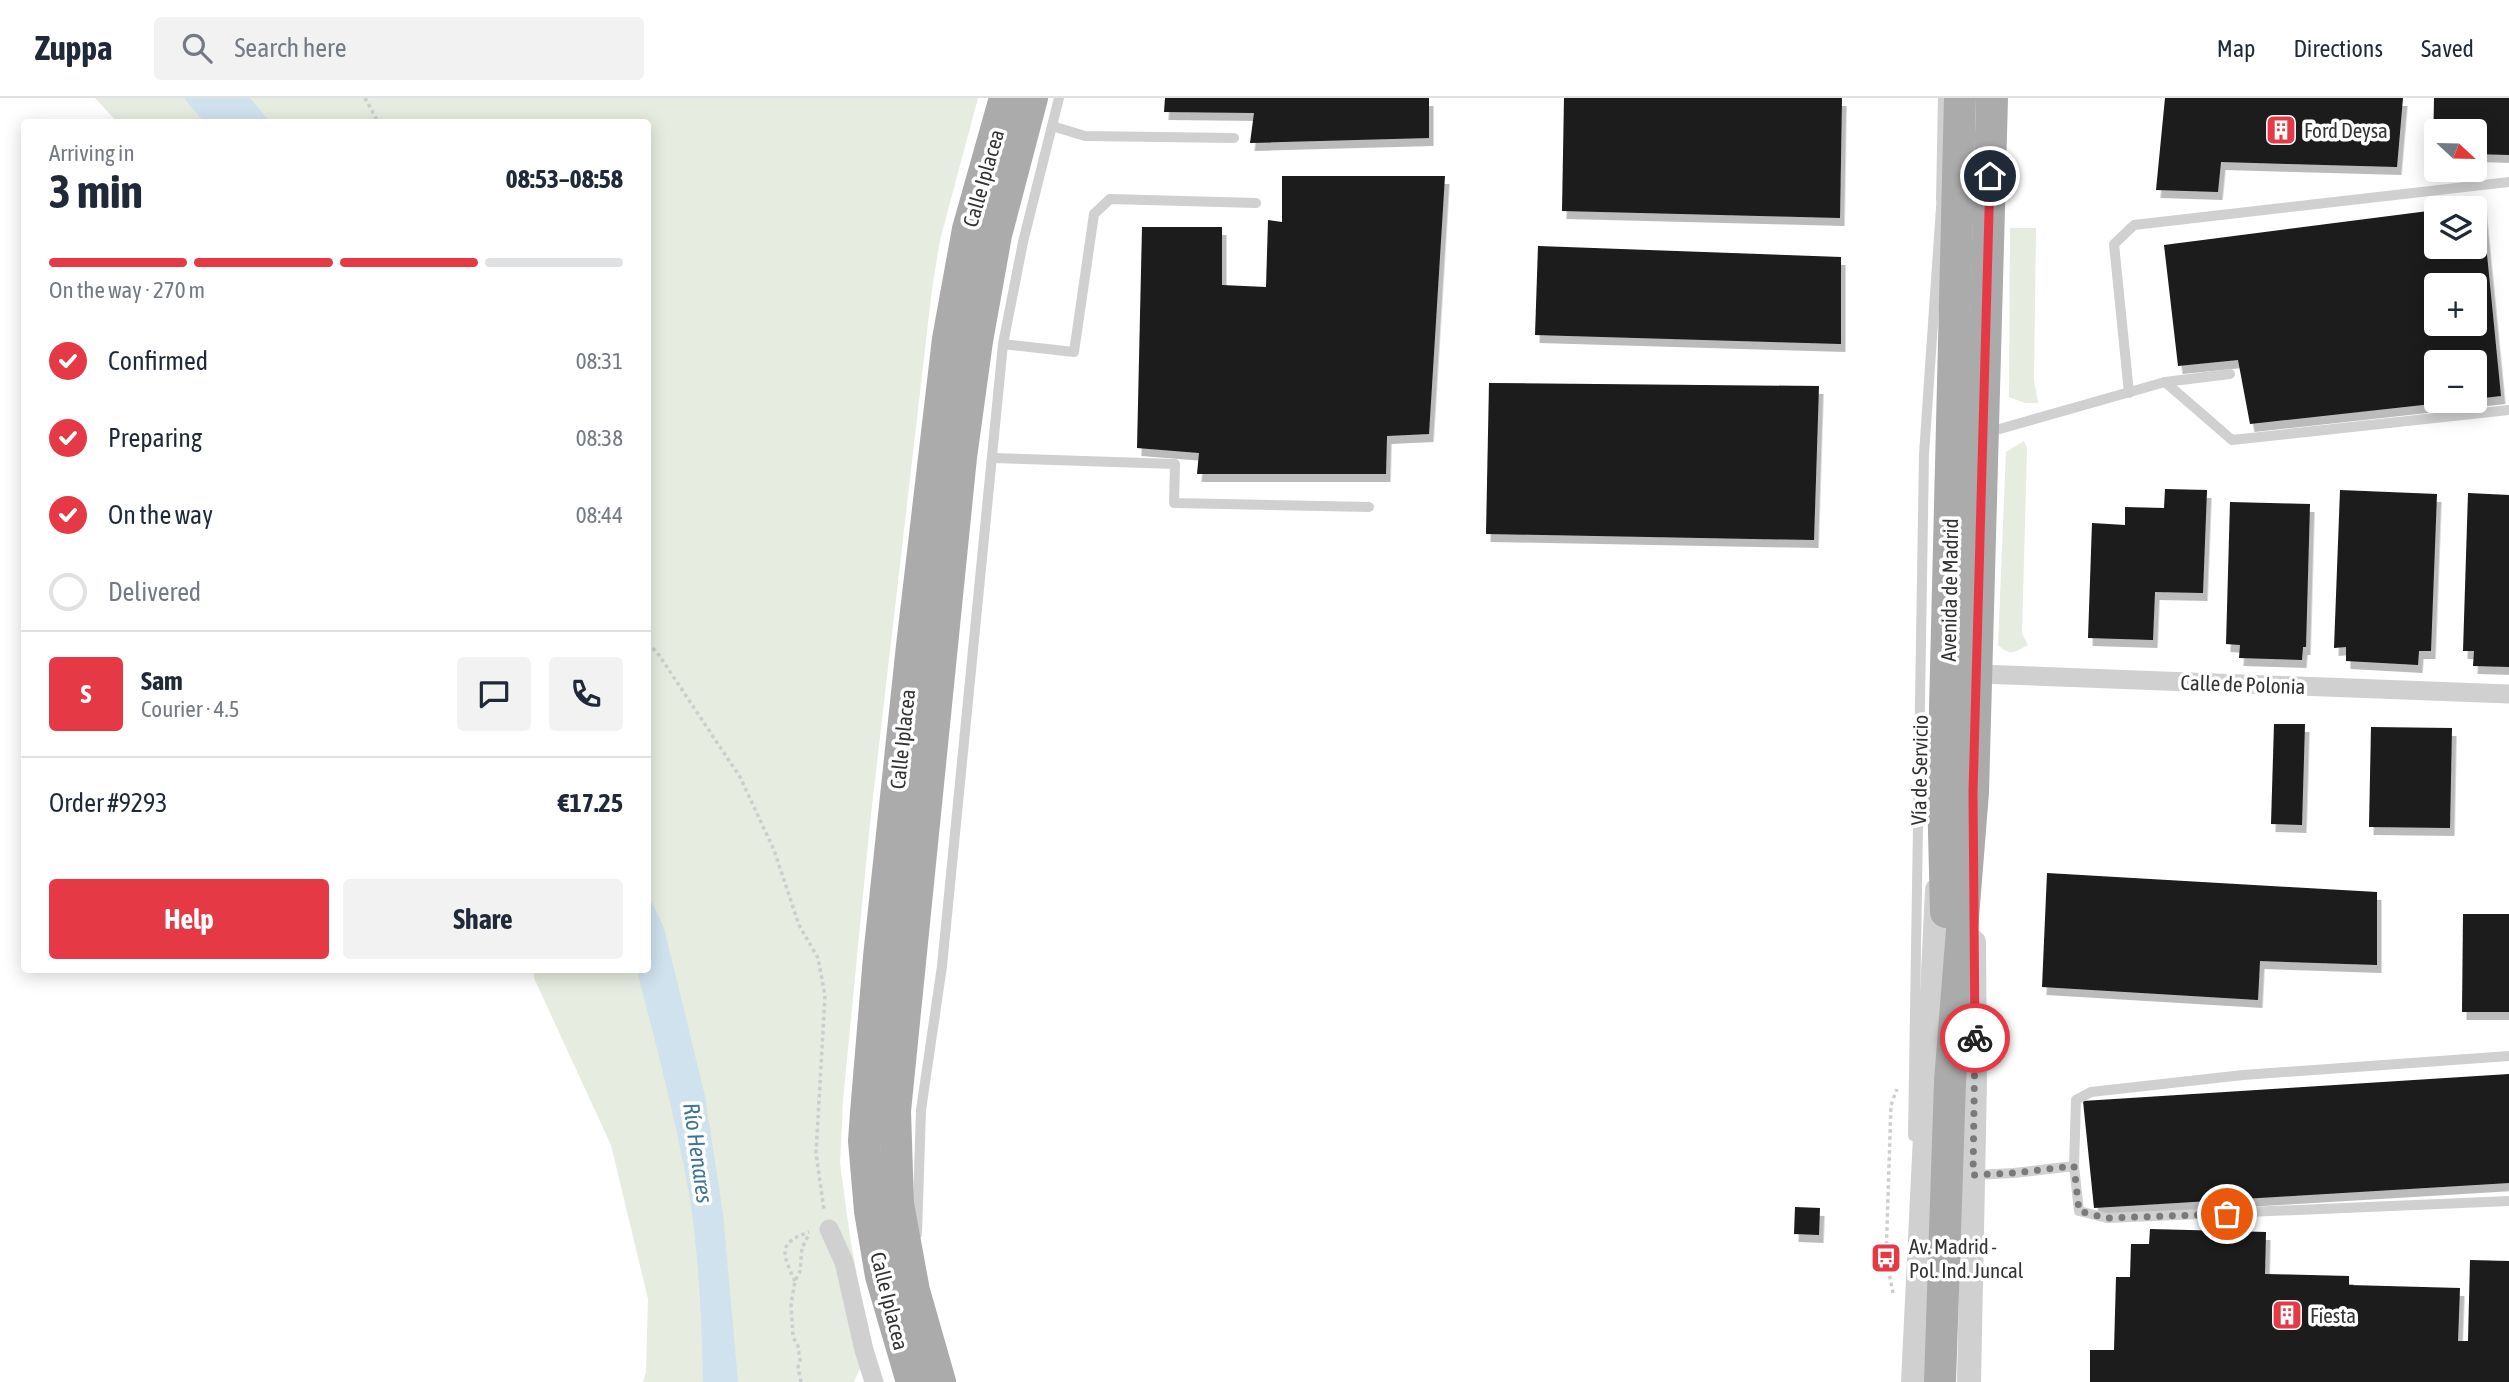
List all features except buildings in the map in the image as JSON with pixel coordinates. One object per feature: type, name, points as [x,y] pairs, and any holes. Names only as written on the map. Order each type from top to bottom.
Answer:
[{"type":"main road","name":"Calle Iplacea","points":[[912,1382],[881,1276],[870,1211],[864,1141],[866,1112],[879,957],[909,673],[948,339],[968,229],[1005,98]]},
{"type":"main road","name":"Calle Iplacea","points":[[940,1382],[914,1291],[898,1204],[895,1111],[961,457],[973,366],[996,235],[1032,98]]},
{"type":"main road","name":"Avenida de Madrid","points":[[1940,1382],[1958,792],[1960,98]]},
{"type":"main road","name":"Avenida de Madrid","points":[[1958,792],[1978,674],[1992,98]]},
{"type":"street","name":"Calle de Polonia","points":[[1978,674],[2509,694]]},
{"type":"street","points":[[1958,792],[1973,1175],[1969,1382]]},
{"type":"street","points":[[1913,1382],[1927,1080],[1958,792]]},
{"type":"street","points":[[825,1221],[844,1262],[874,1382]]},
{"type":"lane","points":[[914,1291],[921,1110],[942,966],[1003,344],[1023,242],[1059,98]]},
{"type":"lane","name":"Vía de Servicio","points":[[1940,219],[1943,98]]},
{"type":"lane","name":"Vía de Servicio","points":[[1915,1322],[1911,1260],[1914,1195],[1913,1066],[1924,454],[1950,98]]},
{"type":"lane","points":[[1052,126],[1085,136],[1234,138]]},
{"type":"lane","points":[[2129,393],[2114,244],[2134,225],[2509,182]]},
{"type":"lane","points":[[1003,344],[1074,352],[1094,214],[1111,199],[1256,203]]},
{"type":"lane","points":[[1982,434],[2165,382],[2230,374]]},
{"type":"lane","points":[[2165,382],[2232,440],[2509,410]]},
{"type":"lane","points":[[992,458],[1175,464],[1174,503],[1369,507]]},
{"type":"lane","points":[[2509,1056],[2242,1075],[2091,1092],[2076,1100],[2074,1166],[2079,1211],[2106,1218],[2509,1201]]},
{"type":"lane","points":[[1973,1175],[2074,1166]]},
{"type":"lane","points":[[1971,1327],[1979,1382]]},
{"type":"path","points":[[365,98],[376,119]]},
{"type":"path","points":[[651,646],[740,777],[774,850],[799,925],[818,958],[825,996],[816,1153],[825,1221]]},
{"type":"path","points":[[1895,1300],[1886,1258],[1891,1105],[1898,1085]]},
{"type":"path","points":[[824,1207],[825,1221]]},
{"type":"path","points":[[794,1281],[784,1256],[785,1247],[790,1240],[813,1229],[802,1248],[800,1271],[794,1281],[791,1304],[793,1338],[798,1346],[801,1382]]},
{"type":"shaded area","points":[[95,98],[978,98],[940,240],[932,289],[870,823],[843,1101],[840,1163],[850,1237],[870,1346],[854,1382],[643,1382],[646,1372],[648,1299],[611,1145],[534,978],[534,973],[651,973],[651,119],[114,119]]},
{"type":"shaded area","points":[[2010,228],[2036,228],[2034,380],[2038,403],[2025,403],[2009,397]]},
{"type":"shaded area","points":[[2024,441],[2027,448],[2022,634],[2028,645],[2010,652],[1998,645],[2006,452]]},
{"type":"water","points":[[184,98],[250,98],[268,119],[202,119]]},
{"type":"water","name":"Río Henares","points":[[651,900],[664,928],[705,1096],[723,1214],[738,1382],[703,1382],[696,1245],[673,1113],[638,973],[651,973]]},
{"type":"way so far","points":[[1975,1038],[1973,1175],[2074,1166],[2079,1211],[2088,1215],[2106,1218],[2227,1214]]},
{"type":"place","name":"Ford Deysa","points":[[2281,130]]},
{"type":"place","name":"Av. Madrid - Pol. Ind. Juncal","points":[[1886,1258]]},
{"type":"place","name":"Fiesta","points":[[2287,1315]]},
{"type":"route","points":[[1975,1038],[1973,792],[1990,176]]}]
